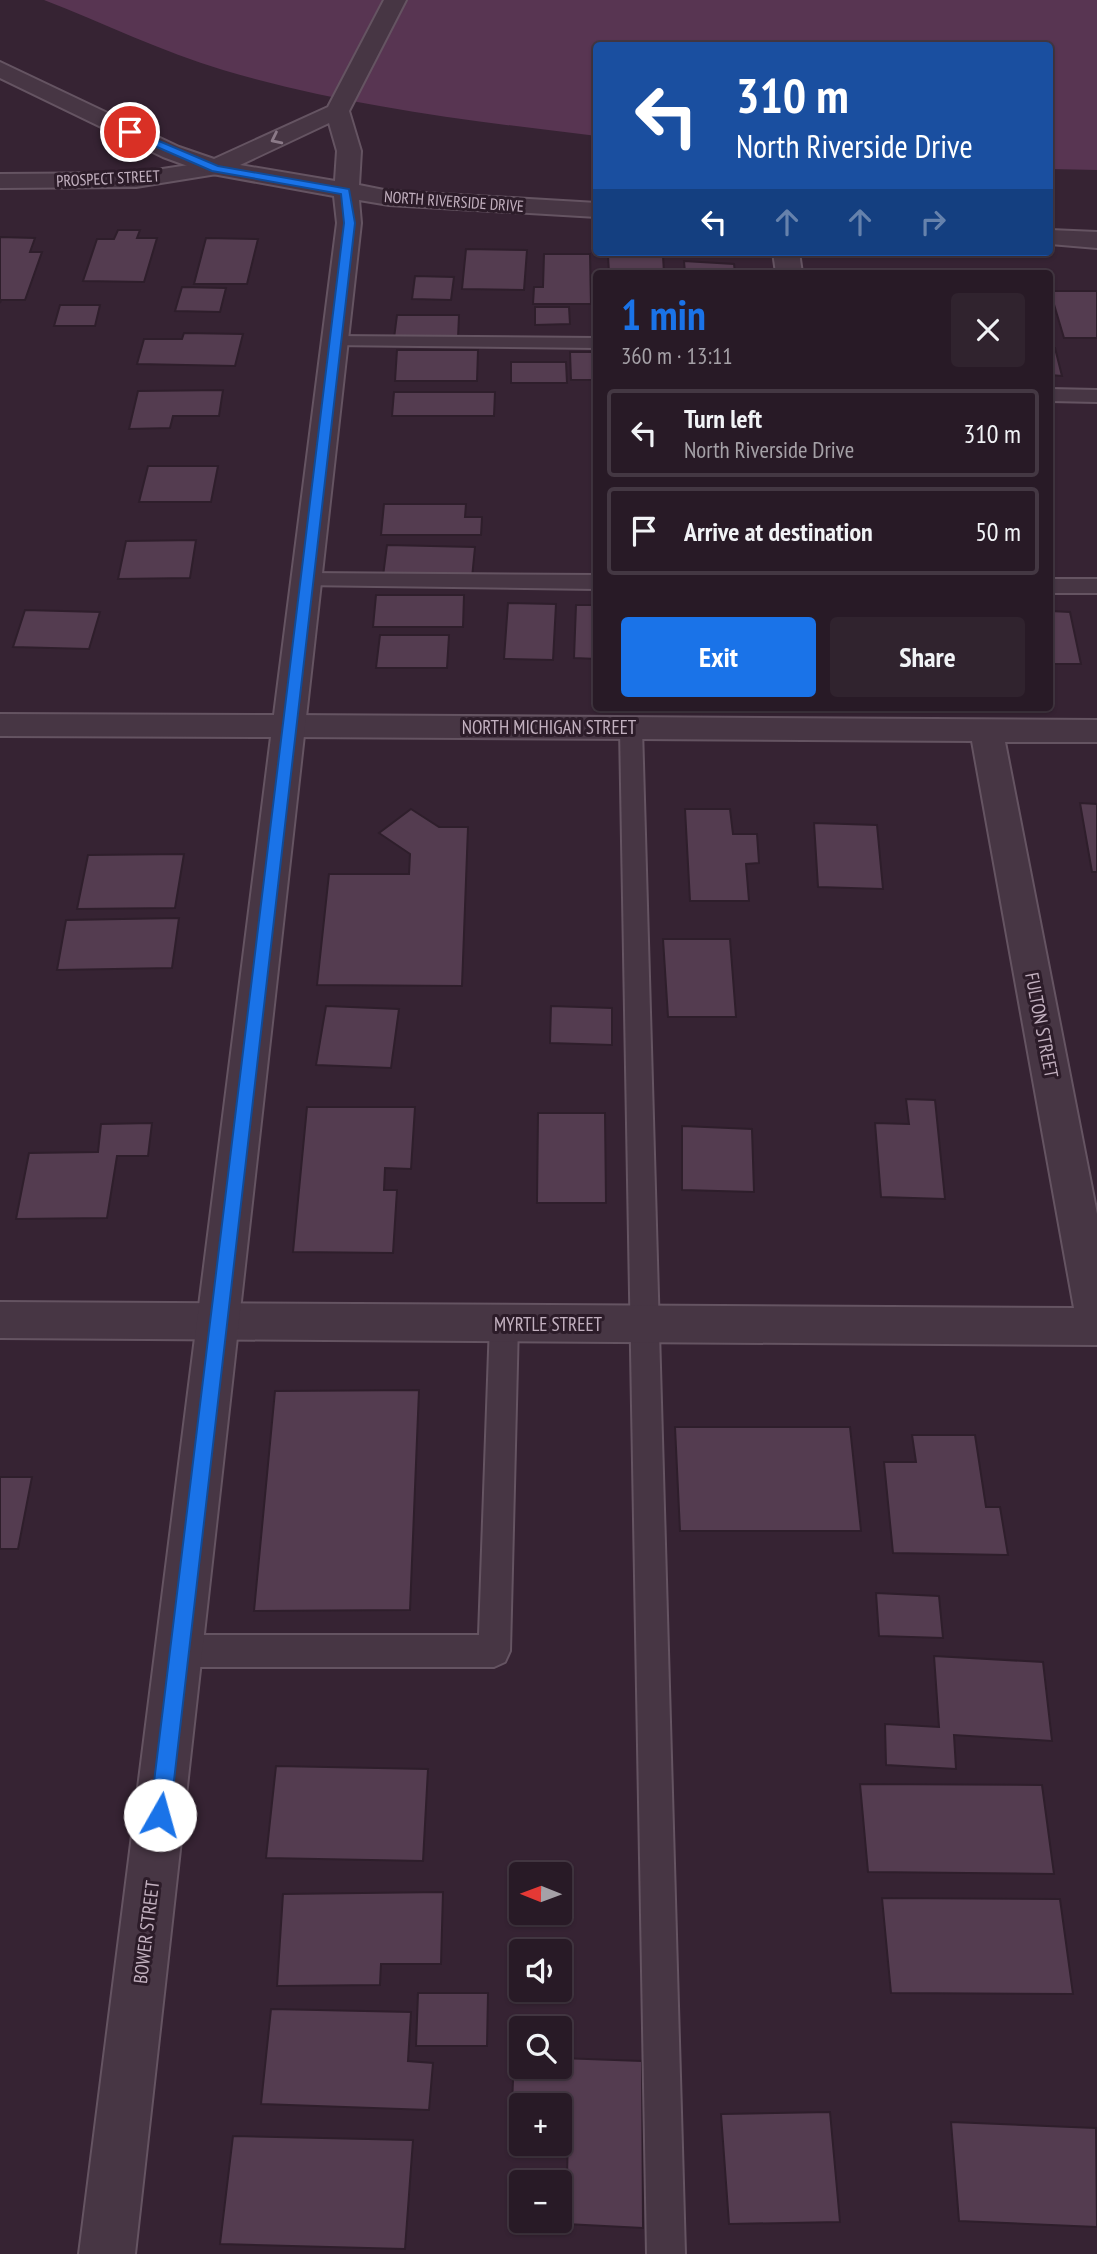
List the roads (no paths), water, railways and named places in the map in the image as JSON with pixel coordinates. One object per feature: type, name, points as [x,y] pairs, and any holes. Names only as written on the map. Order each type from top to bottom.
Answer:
[{"type":"street","points":[[215,169],[337,111],[395,0]]},
{"type":"street","name":"NORTH RIVERSIDE DRIVE","points":[[0,69],[171,152],[215,169],[401,199],[593,210]]},
{"type":"street","name":"BOWER STREET","points":[[107,2254],[349,223],[346,192],[349,151],[337,111]]},
{"type":"street","name":"PROSPECT STREET","points":[[0,181],[136,180],[215,169]]},
{"type":"street","points":[[1053,237],[1097,240]]},
{"type":"street","name":"NORTH MICHIGAN STREET","points":[[0,725],[631,727],[845,718],[986,729],[1097,731]]},
{"type":"street","name":"FULTON STREET","points":[[986,729],[1097,1321]]},
{"type":"street","name":"MYRTLE STREET","points":[[0,1320],[1097,1327]]},
{"type":"lane","points":[[335,341],[593,343]]},
{"type":"lane","points":[[1053,396],[1097,396]]},
{"type":"lane","points":[[307,580],[593,582]]},
{"type":"lane","points":[[1053,586],[1097,586]]},
{"type":"lane","points":[[631,727],[666,2254]]},
{"type":"lane","points":[[180,1651],[494,1651],[503,1323]]}]
